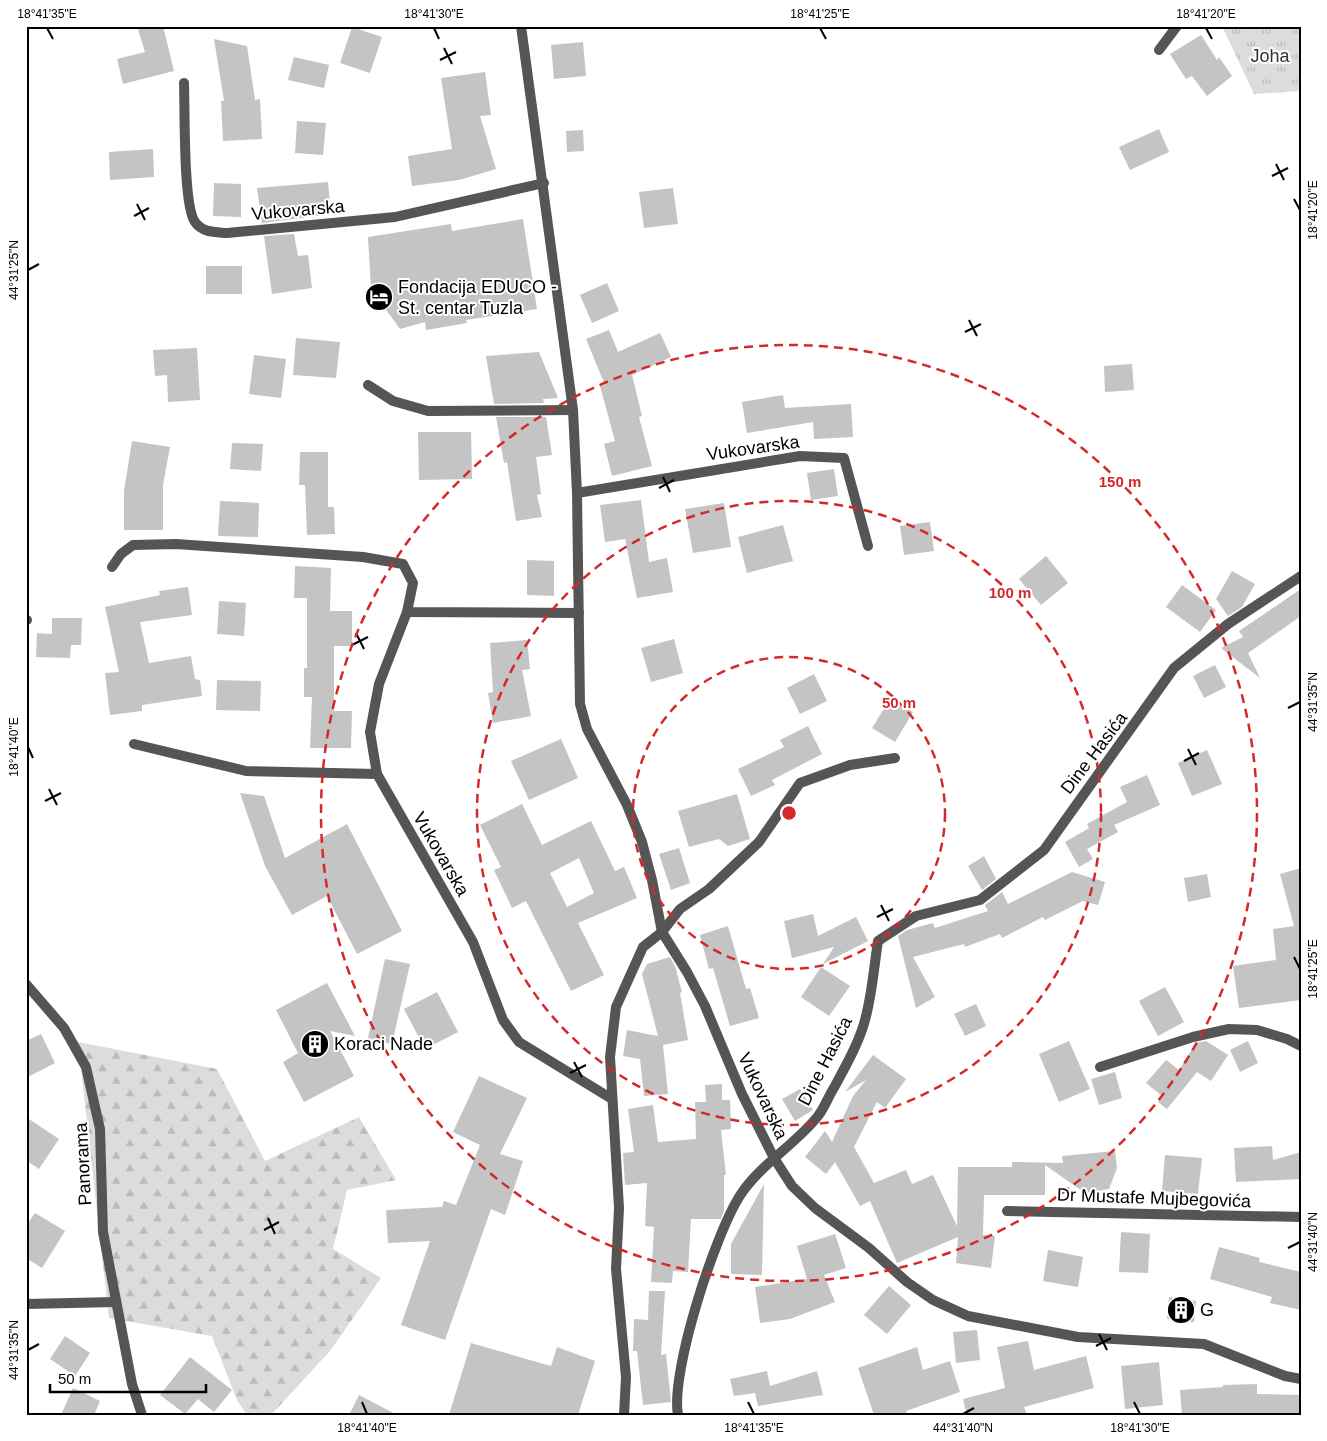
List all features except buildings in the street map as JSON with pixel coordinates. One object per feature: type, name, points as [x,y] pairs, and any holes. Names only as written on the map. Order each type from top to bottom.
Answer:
[{"type":"street","name":"Vukovarska","points":[[521,26],[544,184],[573,410],[577,493],[580,704],[587,729],[628,805],[642,842],[652,880],[662,932],[687,972],[705,1006],[742,1094],[774,1158],[741,1194],[717,1241],[698,1296],[679,1378],[678,1415]]},
{"type":"street","points":[[1159,50],[1177,26]]},
{"type":"street","name":"Vukovarska","points":[[184,83],[188,194],[194,221],[204,231],[236,232],[394,217],[544,184]]},
{"type":"street","points":[[368,385],[394,401],[428,411],[573,410]]},
{"type":"street","name":"Vukovarska","points":[[577,493],[800,456],[844,458],[868,546]]},
{"type":"street","name":"Vukovarska","points":[[112,567],[121,554],[133,545],[176,544],[363,557],[403,564],[413,583],[407,612],[379,684],[370,732],[377,774],[473,942],[503,1020],[508,1027],[519,1042],[612,1099]]},
{"type":"street","name":"Dine Hasića","points":[[774,1158],[818,1116],[848,1060],[865,1021],[878,942],[916,916],[980,900],[1044,850],[1174,668],[1228,624],[1301,576]]},
{"type":"street","points":[[407,612],[578,613]]},
{"type":"street","points":[[134,744],[246,771],[377,774]]},
{"type":"street","points":[[624,1415],[626,1377],[616,1269],[619,1208],[610,1057],[616,1007],[643,947],[662,932],[680,909],[709,889],[759,842],[800,783],[850,765],[895,758]]},
{"type":"street","name":"Panorama","points":[[26,984],[64,1028],[86,1067],[100,1129],[103,1232],[132,1384],[142,1415]]},
{"type":"street","points":[[1100,1067],[1193,1037],[1229,1028],[1257,1030],[1288,1039],[1301,1046]]},
{"type":"street","points":[[774,1158],[792,1186],[815,1208],[869,1248],[906,1282],[933,1300],[968,1316],[1078,1337],[1204,1344],[1285,1376],[1301,1379]]},
{"type":"street","name":"Dr Mustafe Mujbegovića","points":[[1007,1211],[1301,1217]]},
{"type":"street","points":[[26,1304],[116,1302]]},
{"type":"green space","name":"Joha","points":[[1222,26],[1301,26],[1301,91],[1254,94]]},
{"type":"green space","points":[[78,1042],[217,1069],[265,1161],[359,1117],[396,1180],[347,1190],[333,1249],[381,1278],[330,1351],[271,1415],[247,1415],[237,1400],[212,1336],[109,1318]]},
{"type":"place","name":"Fondacija EDUCO - St. centar Tuzla","points":[[379,297]]},
{"type":"place","name":"Koraci Nade","points":[[315,1044]]},
{"type":"place","name":"G","points":[[1181,1310]]}]
